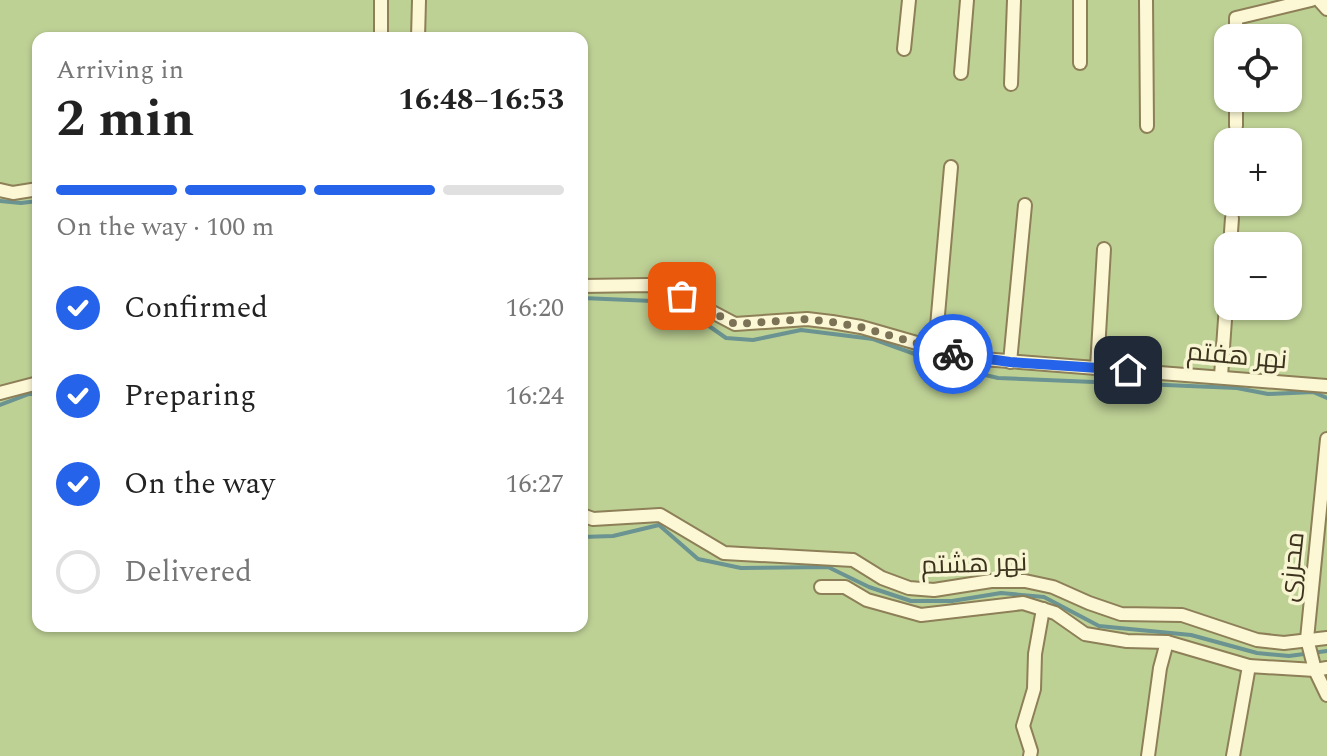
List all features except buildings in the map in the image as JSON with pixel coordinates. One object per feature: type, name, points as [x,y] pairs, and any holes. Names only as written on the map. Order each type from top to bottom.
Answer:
[{"type":"street","points":[[381,0],[381,32]]},
{"type":"street","points":[[418,32],[419,0]]},
{"type":"street","points":[[904,49],[909,0]]},
{"type":"street","points":[[961,73],[967,0]]},
{"type":"street","points":[[1011,84],[1014,0]]},
{"type":"street","points":[[1080,0],[1080,63]]},
{"type":"street","points":[[1146,0],[1147,126]]},
{"type":"street","points":[[1236,24],[1236,18],[1311,0]]},
{"type":"street","points":[[1319,0],[1327,9]]},
{"type":"street","points":[[1236,112],[1236,126]]},
{"type":"street","points":[[935,349],[951,167]]},
{"type":"street","points":[[0,190],[13,193],[32,190]]},
{"type":"street","points":[[1010,362],[1025,205]]},
{"type":"street","points":[[1231,232],[1232,218]]},
{"type":"street","points":[[1097,368],[1104,249]]},
{"type":"street","name":"نهر هفتم","points":[[588,286],[649,285],[682,296],[735,324],[807,319],[861,327],[969,358],[1327,386]]},
{"type":"street","points":[[1221,376],[1225,320]]},
{"type":"street","points":[[0,393],[32,385]]},
{"type":"street","name":"محرزی","points":[[1327,439],[1308,642],[1327,695]]},
{"type":"street","name":"نهر هشتم","points":[[588,517],[660,515],[724,553],[853,560],[882,578],[909,588],[934,590],[991,581],[1025,581],[1053,587],[1121,614],[1182,615],[1257,640],[1284,643],[1327,638]]},
{"type":"street","points":[[821,587],[845,587],[867,600],[921,615],[1023,603],[1055,613],[1085,634],[1127,641],[1167,642],[1249,666],[1318,667]]},
{"type":"street","points":[[1030,756],[1023,726],[1034,689],[1035,654],[1043,609]]},
{"type":"street","points":[[1148,756],[1160,668],[1167,642]]},
{"type":"street","points":[[1233,756],[1249,666]]},
{"type":"green space","points":[[0,0],[1327,0],[1327,756],[0,756]]},
{"type":"waterway","points":[[0,201],[32,202]]},
{"type":"waterway","points":[[588,298],[653,301],[689,312],[726,338],[753,340],[801,330],[873,339],[951,367],[998,378],[1237,388],[1268,394],[1313,392],[1327,398]]},
{"type":"waterway","points":[[0,405],[32,394]]},
{"type":"waterway","points":[[588,537],[613,536],[659,525],[698,559],[741,568],[828,567],[869,587],[911,601],[952,601],[1001,593],[1044,597],[1099,626],[1191,635],[1257,653],[1289,656],[1327,651]]},
{"type":"way so far","points":[[682,296],[735,324],[807,319],[832,322],[861,327],[953,354]]},
{"type":"route","points":[[953,354],[1010,362],[1128,370]]}]
